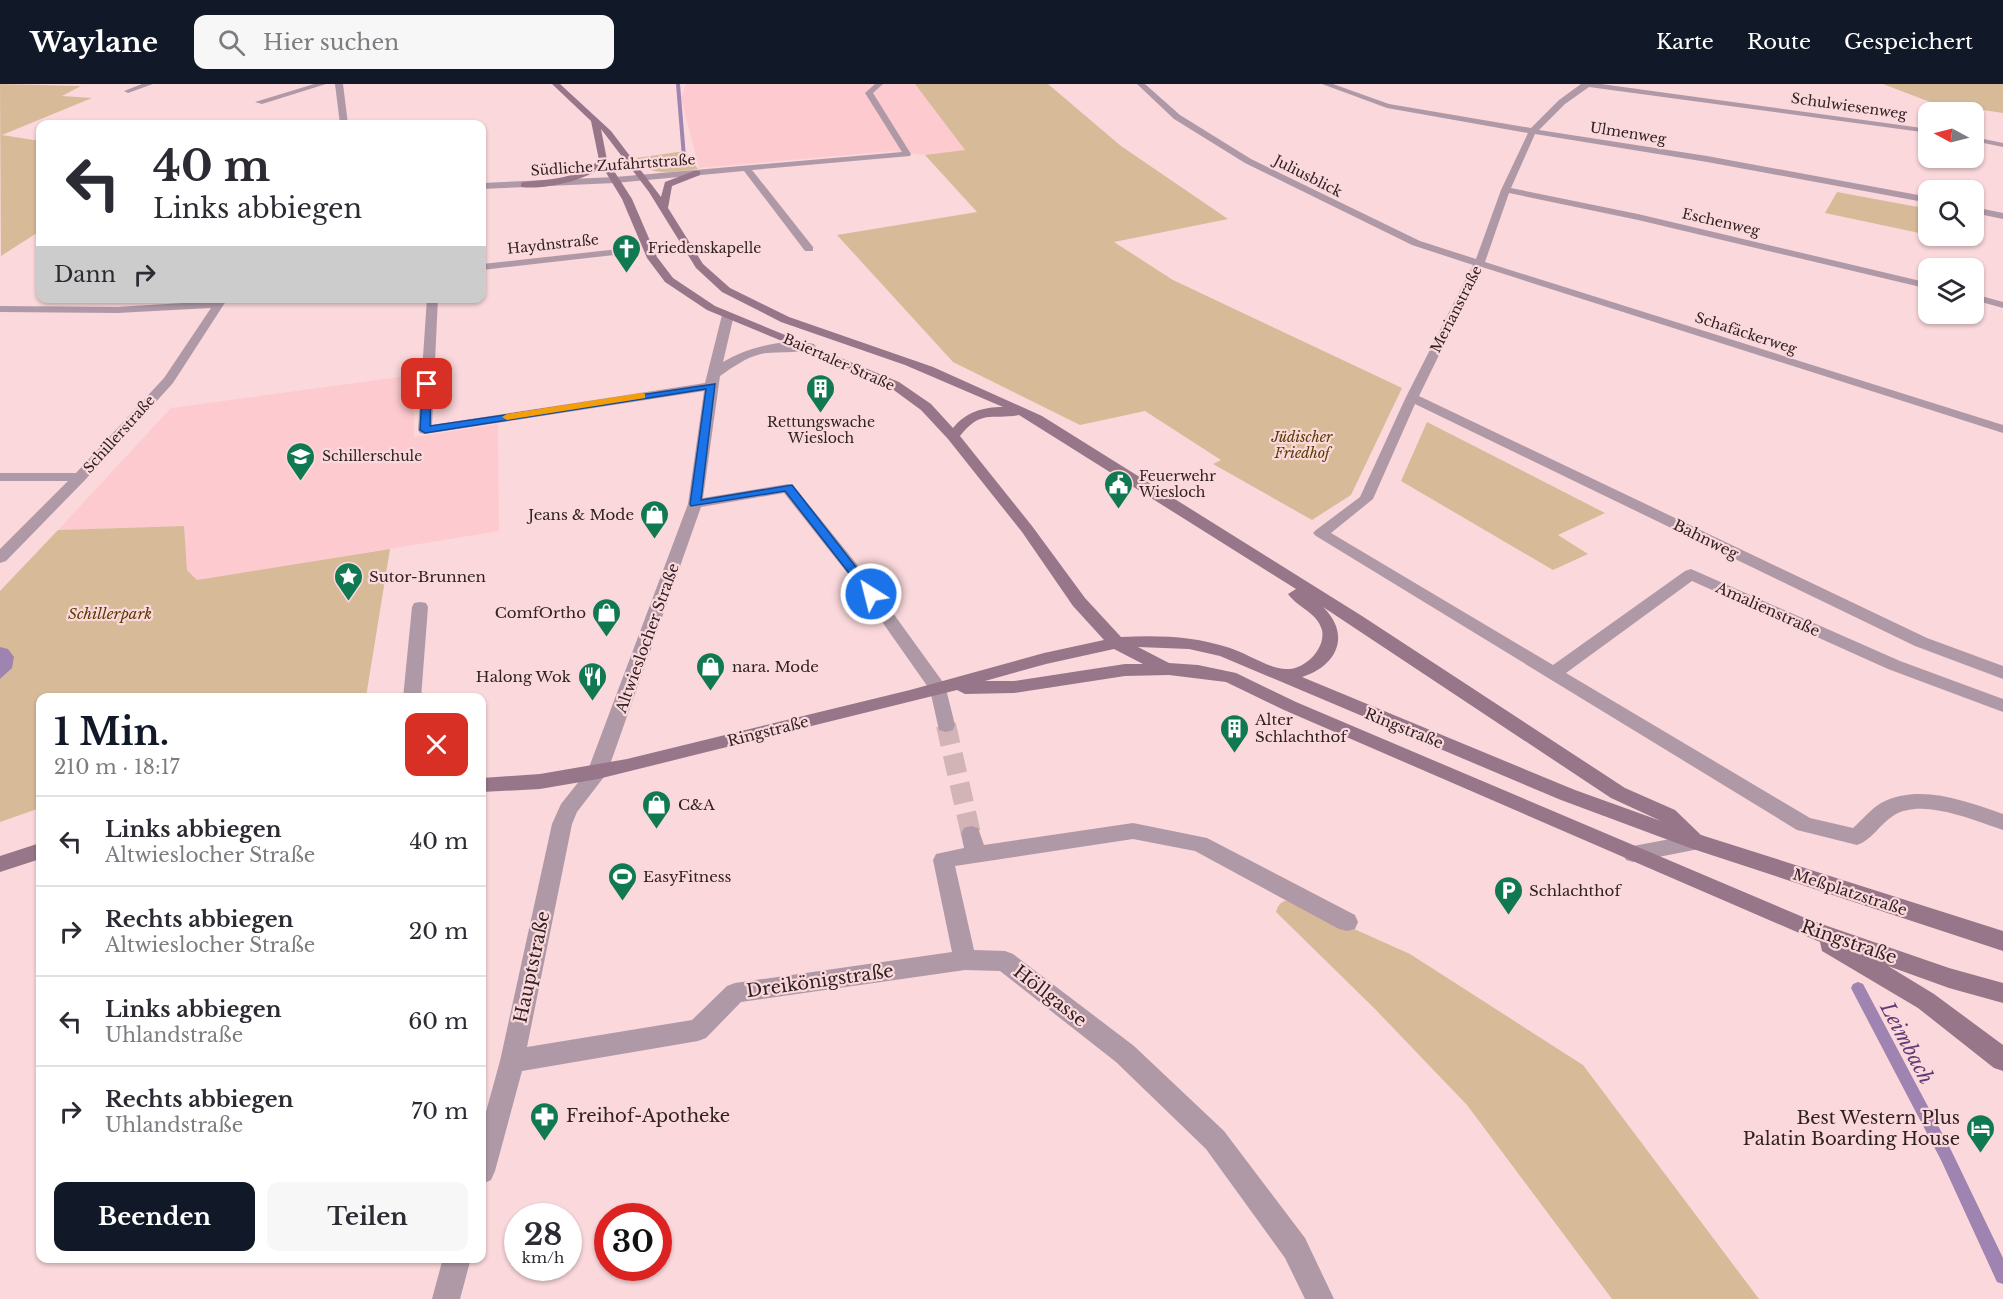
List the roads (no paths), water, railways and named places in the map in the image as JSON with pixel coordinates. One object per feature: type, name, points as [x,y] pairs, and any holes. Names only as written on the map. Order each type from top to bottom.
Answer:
[{"type":"main road","name":"Baiertaler Straße","points":[[556,84],[603,127],[643,178],[698,266],[724,289],[750,304],[891,356],[1025,413],[1115,466],[1198,522]]},
{"type":"main road","name":"Baiertaler Straße","points":[[595,122],[603,160],[627,199],[657,266],[669,280],[687,294],[728,315],[861,369],[903,391],[926,407],[953,436],[1027,529],[1080,602],[1117,644],[1151,663],[1169,669]]},
{"type":"main road","points":[[525,185],[584,174],[597,168],[603,160]]},
{"type":"main road","points":[[663,209],[666,186],[697,173]]},
{"type":"main road","points":[[953,436],[964,421],[981,412],[993,410],[1025,413]]},
{"type":"main road","points":[[1198,522],[1302,598],[1324,618],[1330,636],[1324,657],[1309,670],[1292,676],[1230,678]]},
{"type":"main road","points":[[1198,522],[1356,620],[1618,793],[1668,815],[1697,842]]},
{"type":"main road","name":"Ringstraße","points":[[486,784],[535,782],[597,773],[939,689],[1041,658],[1117,644],[1180,642],[1212,648],[1568,795],[1697,842]]},
{"type":"main road","name":"Ringstraße","points":[[939,689],[1014,687],[1125,670],[1198,671],[1230,678],[1803,927],[1949,978],[2003,993]]},
{"type":"main road","name":"Meßplatzstraße","points":[[1697,842],[2003,941]]},
{"type":"main road","points":[[0,864],[36,852]]},
{"type":"main road","points":[[1803,927],[1918,995],[2003,1060]]},
{"type":"street","points":[[128,90],[149,84]]},
{"type":"street","points":[[259,102],[322,84]]},
{"type":"street","points":[[339,84],[344,120]]},
{"type":"street","name":"Südliche Zufahrtstraße","points":[[486,186],[643,178],[908,154],[869,93],[879,84]]},
{"type":"street","name":"Juliusblick","points":[[1141,84],[1177,117],[1248,161],[1416,243],[1479,264]]},
{"type":"street","name":"Ulmenweg","points":[[1326,84],[1387,106],[1532,132],[1707,159],[1918,198]]},
{"type":"street","name":"Merianstraße","points":[[1554,673],[1321,533],[1366,499],[1412,397],[1479,264],[1506,190],[1532,132],[1562,102],[1587,84]]},
{"type":"street","name":"Schulwiesenweg","points":[[1587,84],[1918,129]]},
{"type":"street","points":[[1984,141],[2003,145]]},
{"type":"street","points":[[746,168],[808,249]]},
{"type":"street","name":"Eschenweg","points":[[1506,190],[1638,217],[1918,283]]},
{"type":"street","points":[[1984,212],[2003,216]]},
{"type":"street","name":"Haydnstraße","points":[[486,267],[628,251]]},
{"type":"street","name":"Schafäckerweg","points":[[1479,264],[2003,429]]},
{"type":"street","points":[[1984,299],[2003,304]]},
{"type":"street","points":[[0,309],[117,310],[198,303]]},
{"type":"street","name":"Schillerstraße","points":[[0,558],[80,477],[169,380],[220,303]]},
{"type":"street","points":[[433,303],[425,430],[713,379],[734,358],[747,353],[777,348],[810,347]]},
{"type":"street","name":"Altwieslocher Straße","points":[[597,773],[695,504],[713,379],[728,315]]},
{"type":"street","name":"Bahnweg","points":[[1412,397],[1921,642],[2003,673]]},
{"type":"street","points":[[0,477],[80,477]]},
{"type":"street","points":[[695,504],[788,488],[858,576],[939,689],[946,725]]},
{"type":"street","name":"Amalienstraße","points":[[1554,673],[1691,574],[1894,665],[2003,706]]},
{"type":"street","points":[[412,693],[420,607]]},
{"type":"street","points":[[1554,673],[1804,824],[1857,837],[1890,808],[1918,801],[1966,809],[2003,822]]},
{"type":"street","name":"Hauptstraße","points":[[486,1155],[512,1061],[562,824],[568,809],[597,773]]},
{"type":"street","points":[[965,960],[943,860],[1132,831],[1200,844],[1347,922]]},
{"type":"street","points":[[971,834],[976,854]]},
{"type":"street","points":[[1633,854],[1697,842]]},
{"type":"street","name":"Dreikönigstraße","points":[[512,1061],[698,1030],[735,993],[965,960]]},
{"type":"street","name":"Höllgasse","points":[[965,960],[1005,961],[1125,1054],[1215,1140],[1295,1248],[1320,1299]]},
{"type":"street","points":[[446,1299],[456,1263]]},
{"type":"waterway","name":"Leimbach","points":[[678,84],[684,157]]},
{"type":"waterway","name":"Leimbach","points":[[1858,988],[1946,1155],[2003,1276]]},
{"type":"tunnel","points":[[946,725],[971,834]]},
{"type":"place","name":"Friedenskapelle","points":[[627,274]]},
{"type":"place","name":"Rettungswache Wiesloch","points":[[821,414]]},
{"type":"place","name":"Schillerschule","points":[[301,482]]},
{"type":"place","name":"Feuerwehr Wiesloch","points":[[1118,510]]},
{"type":"place","name":"Jeans & Mode","points":[[655,540]]},
{"type":"place","name":"Sutor-Brunnen","points":[[348,602]]},
{"type":"place","name":"ComfOrtho","points":[[607,638]]},
{"type":"place","name":"nara. Mode","points":[[711,692]]},
{"type":"place","name":"Halong Wok","points":[[592,702]]},
{"type":"place","name":"Alter Schlachthof","points":[[1234,754]]},
{"type":"place","name":"C&A","points":[[657,830]]},
{"type":"place","name":"EasyFitness","points":[[622,902]]},
{"type":"place","name":"Schlachthof","points":[[1508,916]]},
{"type":"place","name":"Freihof-Apotheke","points":[[545,1142]]},
{"type":"place","name":"Best Western Plus Palatin Boarding House","points":[[1981,1154]]},
{"type":"park label","name":"Jüdischer Friedhof","points":[[1302,446]]},
{"type":"park label","name":"Schillerpark","points":[[110,613]]}]
